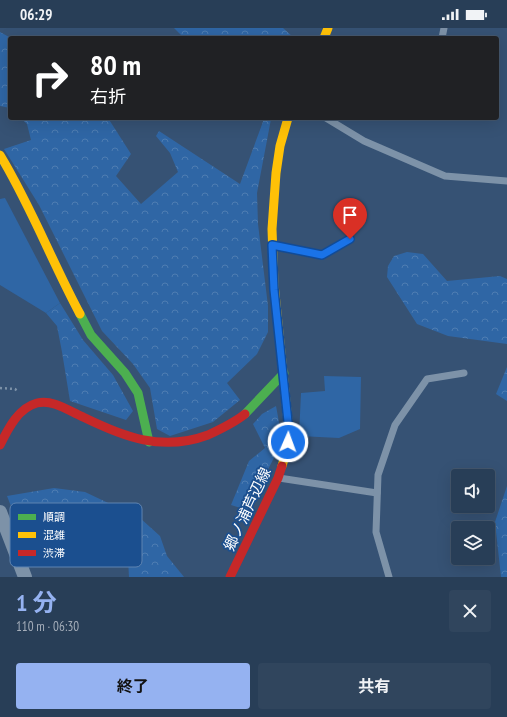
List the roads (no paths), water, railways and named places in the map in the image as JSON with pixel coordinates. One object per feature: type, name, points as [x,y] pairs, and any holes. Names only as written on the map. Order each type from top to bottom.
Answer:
[{"type":"street","name":"郷ノ浦芦辺線","points":[[230,577],[278,478],[286,453],[289,431],[274,290],[271,212],[275,169],[287,120]]},
{"type":"street","points":[[0,155],[14,178],[65,287],[91,335],[125,373],[138,392],[149,442]]},
{"type":"street","points":[[0,445],[17,416],[37,403],[48,403],[61,407],[126,435],[149,442],[163,443],[191,440],[213,433],[239,419],[284,373]]},
{"type":"street","points":[[0,512],[10,538]]},
{"type":"street","points":[[21,567],[25,577]]},
{"type":"lane","points":[[329,120],[364,141],[445,176],[507,182]]},
{"type":"lane","points":[[272,245],[322,255],[350,239]]},
{"type":"lane","points":[[389,577],[376,532],[377,493],[378,475],[395,425],[427,379],[464,373]]},
{"type":"lane","points":[[278,478],[377,493]]}]
